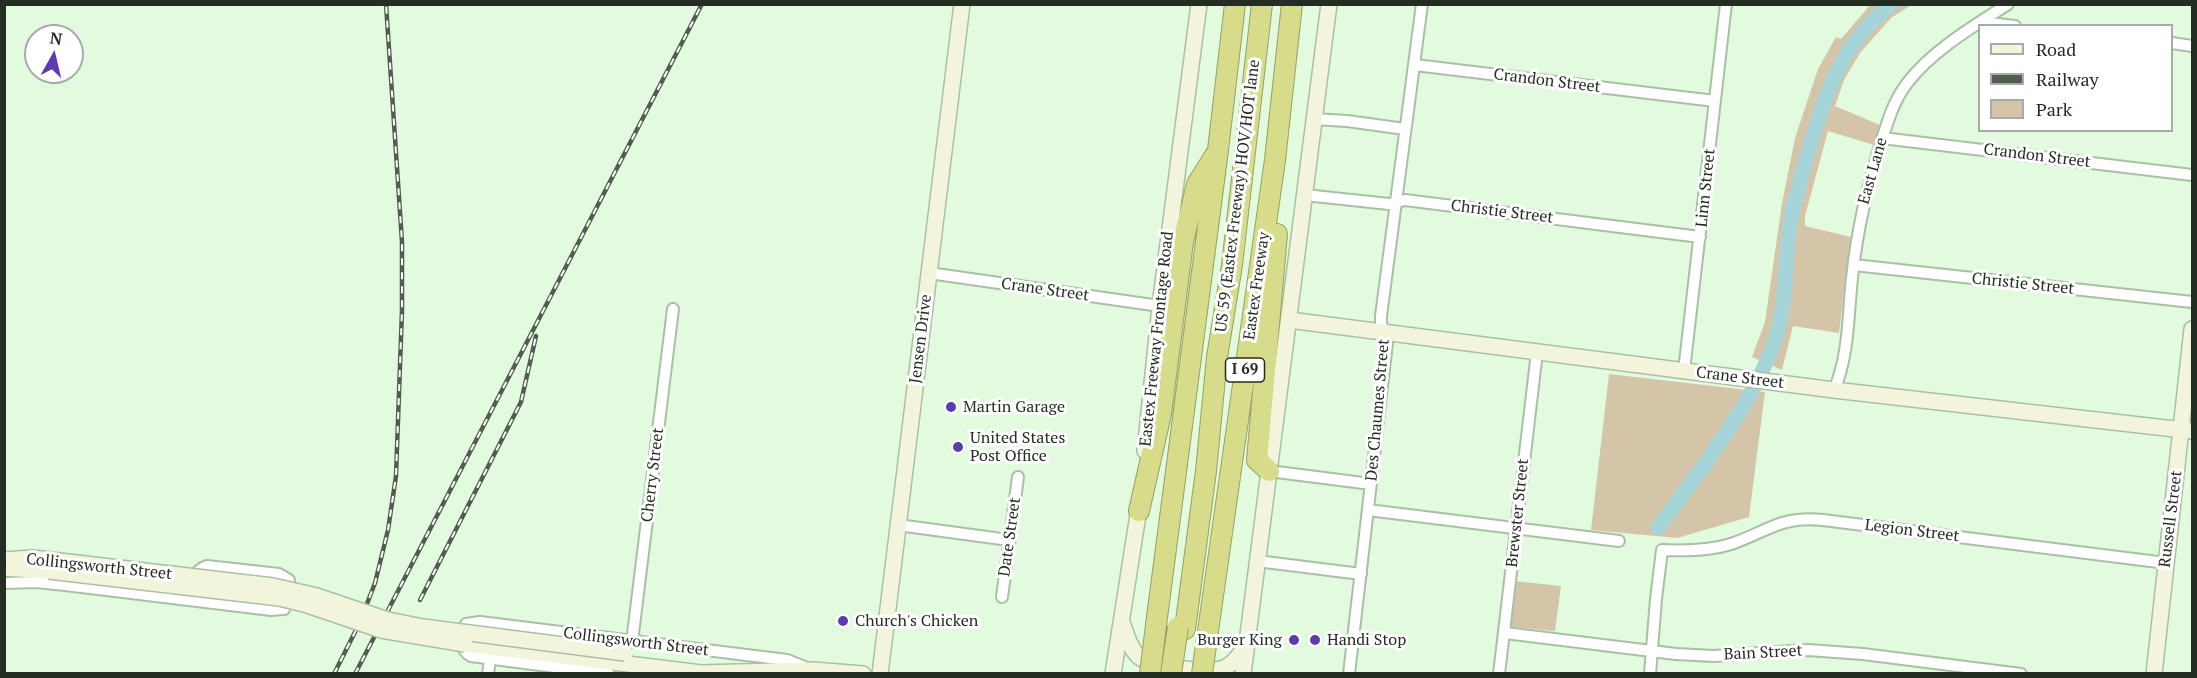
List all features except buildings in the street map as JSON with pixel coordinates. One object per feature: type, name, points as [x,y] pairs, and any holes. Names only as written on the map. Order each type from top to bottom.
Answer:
[{"type":"highway","points":[[1150,674],[1235,4]]},
{"type":"highway","name":"US 59 (Eastex Freeway) HOV/HOT lane","points":[[1179,674],[1181,628],[1206,471],[1217,357],[1232,265],[1262,4]]},
{"type":"highway","name":"Eastex Freeway","points":[[1202,674],[1275,160],[1292,4]]},
{"type":"highway","points":[[1139,511],[1161,414],[1183,243],[1197,184],[1218,150]]},
{"type":"highway","points":[[1269,471],[1257,460],[1281,188],[1275,160]]},
{"type":"highway","name":"I 69","points":[[1171,674],[1181,628]]},
{"type":"main road","name":"Jensen Drive","points":[[880,674],[962,4]]},
{"type":"main road","name":"Eastex Freeway Frontage Road","points":[[1113,674],[1139,511],[1160,306],[1199,4]]},
{"type":"main road","points":[[1243,674],[1329,4]]},
{"type":"main road","name":"Crane Street","points":[[1289,320],[1768,382],[2187,430]]},
{"type":"main road","name":"Russell Street","points":[[2154,674],[2166,563],[2187,430],[2193,329]]},
{"type":"main road","name":"Collingsworth Street","points":[[4,560],[32,558],[50,565]]},
{"type":"main road","name":"Collingsworth Street","points":[[4,568],[50,565],[273,586],[316,596],[388,620],[423,627],[703,663],[744,673],[813,670],[862,674]]},
{"type":"main road","points":[[1121,619],[1137,655],[1143,660],[1160,665],[1190,669],[1221,669],[1237,659],[1247,645]]},
{"type":"main road","points":[[1247,645],[1254,674]]},
{"type":"street","name":"Des Chaumes Street","points":[[1349,674],[1388,343],[1381,316],[1422,4]]},
{"type":"street","name":"Linn Street","points":[[1684,371],[1726,4]]},
{"type":"street","name":"East Lane","points":[[1978,24],[2008,4]]},
{"type":"street","points":[[1981,22],[1998,24]]},
{"type":"street","name":"East Lane","points":[[1834,390],[1845,351],[1854,265],[1865,195],[1890,114],[1907,83],[1938,53],[1978,24]]},
{"type":"street","points":[[2173,43],[2193,46]]},
{"type":"street","name":"Crandon Street","points":[[1415,65],[1715,101]]},
{"type":"street","points":[[1314,119],[1405,129]]},
{"type":"street","name":"Crandon Street","points":[[1882,138],[2193,175]]},
{"type":"street","name":"Christie Street","points":[[1305,195],[1389,204],[1405,200],[1701,237]]},
{"type":"street","name":"Christie Street","points":[[1854,265],[2193,303]]},
{"type":"street","name":"Crane Street","points":[[929,273],[1160,306]]},
{"type":"street","name":"Cherry Street","points":[[627,653],[673,309]]},
{"type":"street","name":"Brewster Street","points":[[1499,674],[1537,352]]},
{"type":"street","points":[[1269,471],[1371,484]]},
{"type":"street","name":"Date Street","points":[[1002,597],[1018,477]]},
{"type":"street","points":[[1368,510],[1619,541]]},
{"type":"street","name":"Legion Street","points":[[1653,651],[1662,550],[1700,550],[1731,544],[1782,522],[1809,519],[2166,563]]},
{"type":"street","points":[[898,525],[1010,540]]},
{"type":"street","points":[[1257,561],[1361,574]]},
{"type":"street","name":"Collingsworth Street","points":[[4,584],[36,582],[278,610],[285,607],[287,603],[289,580],[279,574],[203,567],[186,591],[185,599]]},
{"type":"street","name":"Collingsworth Street","points":[[609,674],[471,656],[464,652],[463,628],[466,624],[480,622],[627,653],[787,660],[813,670]]},
{"type":"street","name":"Bain Street","points":[[1504,633],[1676,654],[1714,656],[1808,650],[1863,654],[2021,674]]},
{"type":"street","points":[[1650,674],[1653,651]]},
{"type":"street","points":[[488,674],[490,659]]},
{"type":"green space","points":[[1871,4],[1911,5],[1891,18],[1860,53],[1844,80],[1835,106],[1880,125],[1874,145],[1828,131],[1805,216],[1805,226],[1851,237],[1839,333],[1793,326],[1782,370],[1752,357],[1765,322],[1782,203],[1795,138],[1818,69],[1836,37],[1841,39]]},
{"type":"green space","points":[[1609,374],[1765,392],[1749,517],[1677,538],[1591,530]]},
{"type":"green space","points":[[1514,581],[1561,586],[1555,631],[1512,627],[1509,622]]},
{"type":"waterway","points":[[1658,528],[1738,416],[1764,368],[1782,313],[1793,209],[1820,113],[1847,53],[1874,19],[1892,4]]},
{"type":"railway","points":[[334,674],[360,622],[375,583],[388,530],[396,476],[402,242],[386,4]]},
{"type":"railway","points":[[355,674],[702,4]]},
{"type":"railway","points":[[420,600],[521,402],[536,336]]},
{"type":"place","name":"Martin Garage","points":[[951,407]]},
{"type":"place","name":"United States Post Office","points":[[958,447]]},
{"type":"place","name":"Church's Chicken","points":[[843,621]]},
{"type":"place","name":"Burger King","points":[[1294,640]]},
{"type":"place","name":"Handi Stop","points":[[1315,640]]}]
